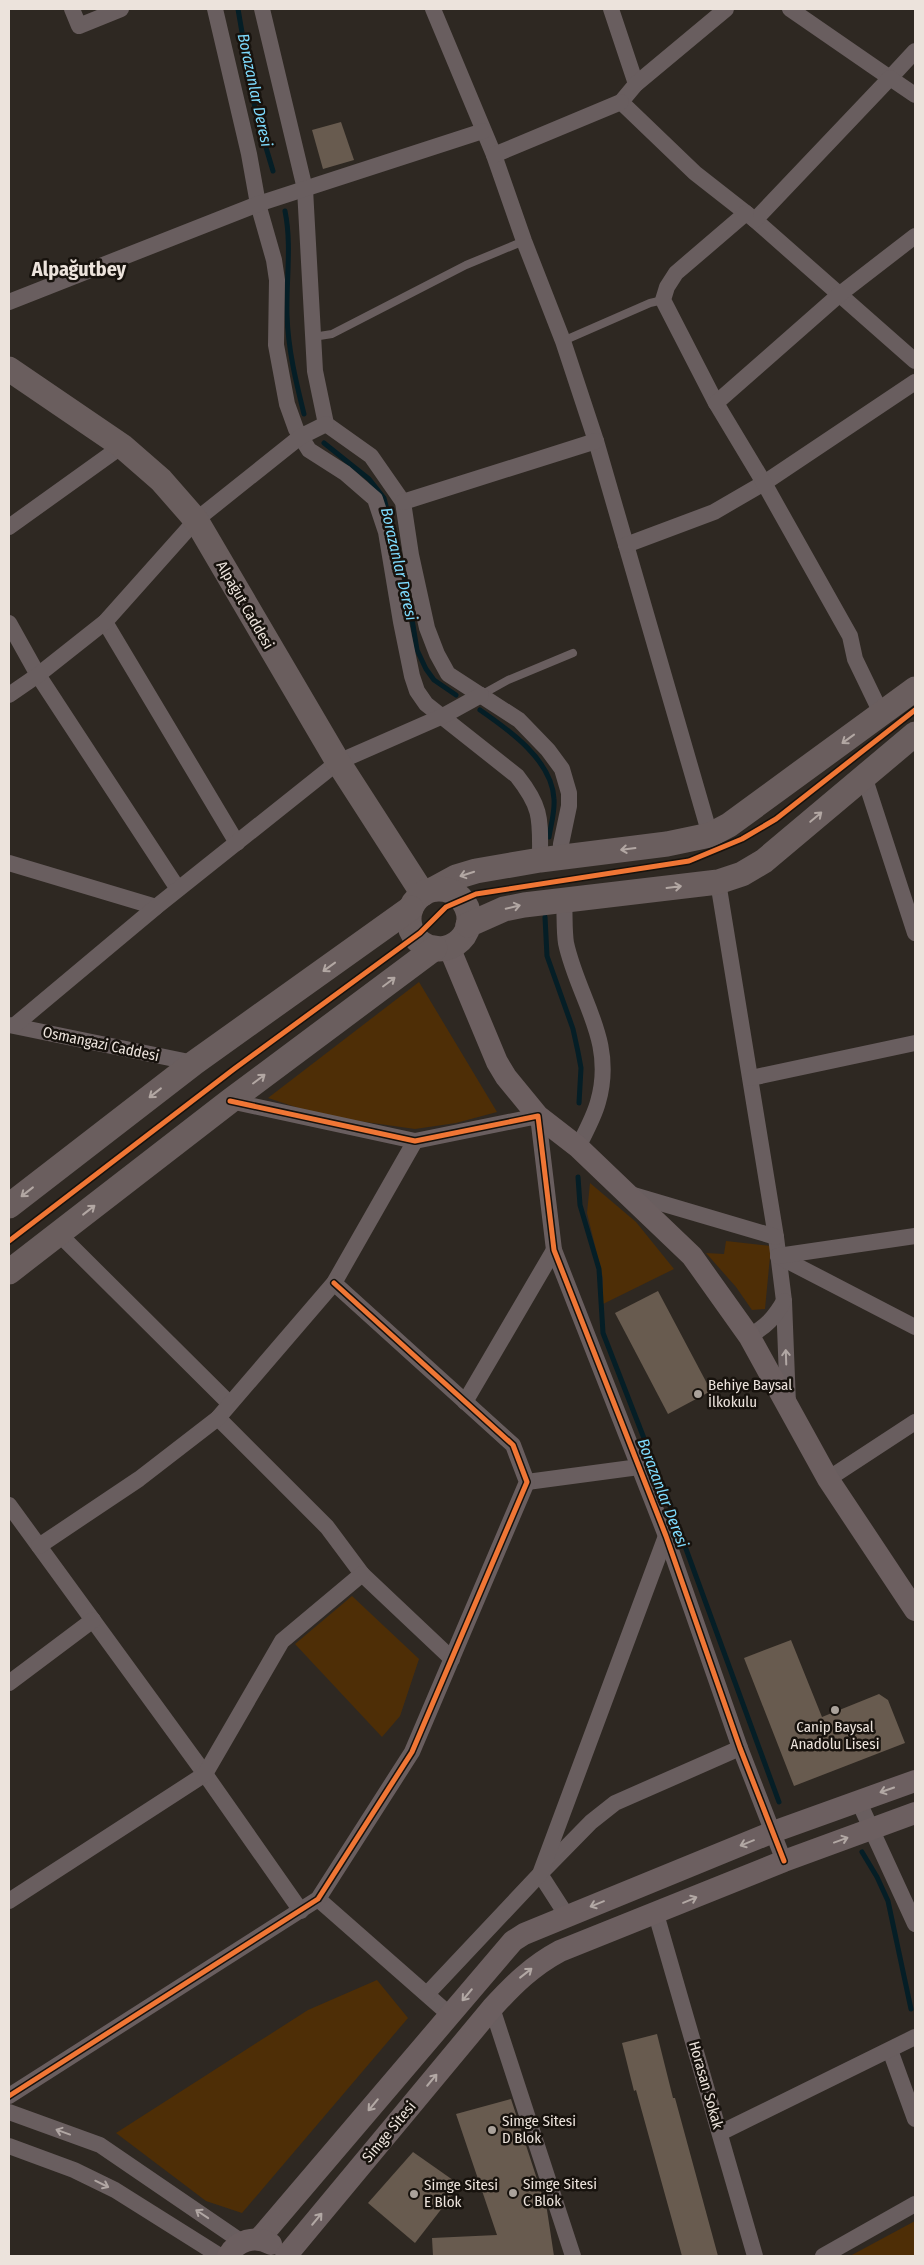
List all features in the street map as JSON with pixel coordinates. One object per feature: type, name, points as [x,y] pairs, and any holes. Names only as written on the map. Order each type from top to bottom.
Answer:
[{"type":"main road","name":"Alpağut Caddesi","points":[[9,369],[122,446],[161,480],[196,520],[338,762],[423,897]]},
{"type":"main road","points":[[9,1206],[194,1063],[423,897],[456,877],[476,871],[550,859],[667,844],[710,835],[729,825],[882,715],[915,689]]},
{"type":"main road","points":[[9,1272],[230,1101],[442,948],[458,942],[468,925],[504,909],[524,904],[564,901],[718,882],[742,874],[764,861],[915,734]]},
{"type":"main road","points":[[468,925],[466,906],[461,898],[444,889],[423,897],[409,925],[413,934],[420,942],[442,948],[496,1062],[538,1116],[578,1148],[692,1256],[749,1336],[828,1479],[915,1610]]},
{"type":"main road","points":[[243,2246],[450,2015],[513,1941],[524,1934],[773,1832],[915,1781]]},
{"type":"main road","name":"Simge Sitesi","points":[[286,2256],[492,2008],[520,1977],[542,1961],[560,1951],[784,1861],[915,1813]]},
{"type":"main road","points":[[243,2246],[274,2246],[282,2256]]},
{"type":"street","points":[[72,9],[79,26],[121,9]]},
{"type":"street","points":[[215,9],[249,154],[258,204],[268,236],[275,270],[276,345],[281,381],[287,404],[300,437],[309,450],[345,473],[375,498],[386,532],[401,622],[417,691],[422,698],[443,716],[517,776],[529,791],[537,806],[550,859]]},
{"type":"street","points":[[262,9],[305,189],[315,371],[326,424],[371,456],[403,502],[413,564],[427,628],[437,654],[448,674],[519,720],[548,750],[562,769],[569,793],[569,806],[561,844],[550,859]]},
{"type":"street","points":[[433,9],[494,155],[524,241],[563,341],[596,441],[710,835]]},
{"type":"street","points":[[611,9],[636,84]]},
{"type":"street","points":[[494,155],[621,102],[636,84],[726,9]]},
{"type":"street","points":[[790,9],[915,94]]},
{"type":"street","points":[[882,715],[855,659],[850,636],[764,483],[716,403],[663,300],[667,287],[676,273],[750,216],[915,51]]},
{"type":"street","points":[[621,102],[695,173],[750,216],[915,361]]},
{"type":"street","points":[[9,302],[22,295],[258,204],[483,131]]},
{"type":"street","points":[[716,403],[840,294],[915,236]]},
{"type":"street","points":[[626,545],[714,512],[764,483],[915,382]]},
{"type":"street","points":[[9,695],[38,675],[105,622],[196,520],[300,437],[326,424]]},
{"type":"street","points":[[403,502],[596,441]]},
{"type":"street","points":[[9,527],[122,446]]},
{"type":"street","points":[[105,622],[237,843]]},
{"type":"street","points":[[9,623],[38,675],[178,889]]},
{"type":"street","points":[[12,1025],[156,906],[338,762],[443,716],[481,695]]},
{"type":"street","points":[[864,776],[915,933]]},
{"type":"street","points":[[9,863],[156,906]]},
{"type":"street","points":[[718,882],[776,1237],[784,1301],[788,1405]]},
{"type":"street","points":[[564,901],[566,942],[595,1022],[600,1046],[602,1071],[598,1102],[578,1148]]},
{"type":"street","name":"Osmangazi Caddesi","points":[[12,1025],[194,1063]]},
{"type":"street","points":[[751,1078],[915,1043]]},
{"type":"street","points":[[230,1101],[414,1141],[538,1116],[554,1250],[666,1536],[740,1748],[784,1861]]},
{"type":"street","points":[[39,1546],[139,1479],[218,1418],[334,1283],[414,1141]]},
{"type":"street","points":[[628,1194],[776,1237]]},
{"type":"street","points":[[59,1234],[229,1403]]},
{"type":"street","points":[[778,1256],[915,1236]]},
{"type":"street","points":[[465,1402],[554,1250]]},
{"type":"street","points":[[778,1256],[915,1327]]},
{"type":"street","points":[[9,2096],[301,1912],[318,1899],[412,1752],[527,1482],[513,1445],[334,1283]]},
{"type":"street","points":[[749,1336],[763,1328],[775,1317],[784,1301]]},
{"type":"street","points":[[218,1418],[327,1528],[362,1574],[452,1659]]},
{"type":"street","points":[[828,1479],[915,1422]]},
{"type":"street","points":[[527,1482],[639,1467]]},
{"type":"street","points":[[9,1505],[205,1774],[301,1912]]},
{"type":"street","points":[[540,1874],[666,1536]]},
{"type":"street","points":[[9,1901],[205,1774],[282,1641],[362,1574]]},
{"type":"street","points":[[9,1682],[93,1620]]},
{"type":"street","points":[[427,1994],[591,1822],[615,1803],[740,1748]]},
{"type":"street","points":[[858,1800],[915,1924]]},
{"type":"street","points":[[540,1874],[568,1916]]},
{"type":"street","points":[[318,1899],[450,2015]]},
{"type":"street","name":"Horasan Sokak","points":[[656,1914],[755,2256]]},
{"type":"street","points":[[492,2008],[573,2256]]},
{"type":"street","points":[[720,2134],[915,2037]]},
{"type":"street","points":[[890,2050],[915,2119]]},
{"type":"street","points":[[9,2112],[100,2146],[243,2246]]},
{"type":"street","points":[[9,2146],[74,2170],[115,2190],[220,2256]]},
{"type":"street","points":[[823,2256],[915,2204]]},
{"type":"lane","points":[[312,337],[332,334],[466,265],[524,241]]},
{"type":"lane","points":[[563,341],[663,300]]},
{"type":"lane","points":[[481,695],[508,680],[573,653]]},
{"type":"shaded area","points":[[419,982],[497,1112],[456,1123],[415,1129],[323,1116],[268,1098]]},
{"type":"shaded area","points":[[590,1183],[636,1222],[674,1269],[603,1304],[603,1278],[587,1213]]},
{"type":"shaded area","points":[[726,1241],[771,1246],[765,1309],[752,1310],[736,1287],[706,1253],[724,1254]]},
{"type":"shaded area","points":[[352,1596],[419,1659],[400,1716],[382,1737],[295,1644]]},
{"type":"shaded area","points":[[377,1980],[408,2018],[242,2213],[206,2201],[116,2133],[308,2010]]},
{"type":"shaded area","points":[[915,2221],[915,2256],[850,2256]]},
{"type":"building","points":[[341,122],[354,160],[323,169],[312,130]]},
{"type":"building","points":[[658,1291],[711,1391],[668,1414],[615,1313]]},
{"type":"building","points":[[791,1640],[822,1717],[879,1694],[888,1700],[905,1743],[794,1786],[744,1658]]},
{"type":"building","points":[[657,2034],[673,2098],[675,2098],[718,2256],[682,2256],[636,2090],[634,2091],[622,2043]]},
{"type":"building","points":[[511,2099],[547,2210],[554,2256],[433,2256],[432,2238],[497,2235],[456,2114]]},
{"type":"building","name":"Simge Sitesi E Blok","points":[[413,2152],[460,2185],[415,2243],[368,2203]]},
{"type":"waterway","name":"Borazanlar Deresi","points":[[238,9],[256,114],[273,171]]},
{"type":"waterway","name":"Borazanlar Deresi","points":[[285,211],[288,237],[287,302],[289,340],[304,414]]},
{"type":"waterway","name":"Borazanlar Deresi","points":[[324,443],[369,479],[384,498],[407,588],[417,650],[426,669],[434,680],[456,695]]},
{"type":"waterway","name":"Borazanlar Deresi","points":[[480,710],[527,747],[546,771],[554,799],[549,837]]},
{"type":"waterway","name":"Borazanlar Deresi","points":[[545,917],[547,956],[573,1029],[581,1068],[579,1103]]},
{"type":"waterway","name":"Borazanlar Deresi","points":[[578,1177],[580,1205],[599,1269],[603,1333],[668,1500],[779,1802]]},
{"type":"waterway","name":"Borazanlar Deresi","points":[[862,1852],[877,1877],[888,1901],[911,2009]]},
{"type":"cycle path","points":[[9,1241],[234,1069],[420,933],[446,907],[476,894],[689,861],[742,839],[776,819],[915,710]]},
{"type":"cycle path","points":[[230,1101],[415,1141],[538,1116],[554,1250],[666,1536],[740,1748],[784,1861]]},
{"type":"cycle path","points":[[9,2096],[318,1899],[412,1752],[527,1482],[513,1445],[334,1283]]},
{"type":"place","name":"Behiye Baysal İlkokulu","points":[[698,1394]]},
{"type":"place","name":"Canip Baysal Anadolu Lisesi","points":[[835,1710]]},
{"type":"place","name":"Simge Sitesi D Blok","points":[[492,2130]]},
{"type":"place","name":"Simge Sitesi C Blok","points":[[513,2193]]},
{"type":"place","name":"Simge Sitesi E Blok","points":[[414,2194]]},
{"type":"district","name":"Alpağutbey","points":[[79,269]]}]
